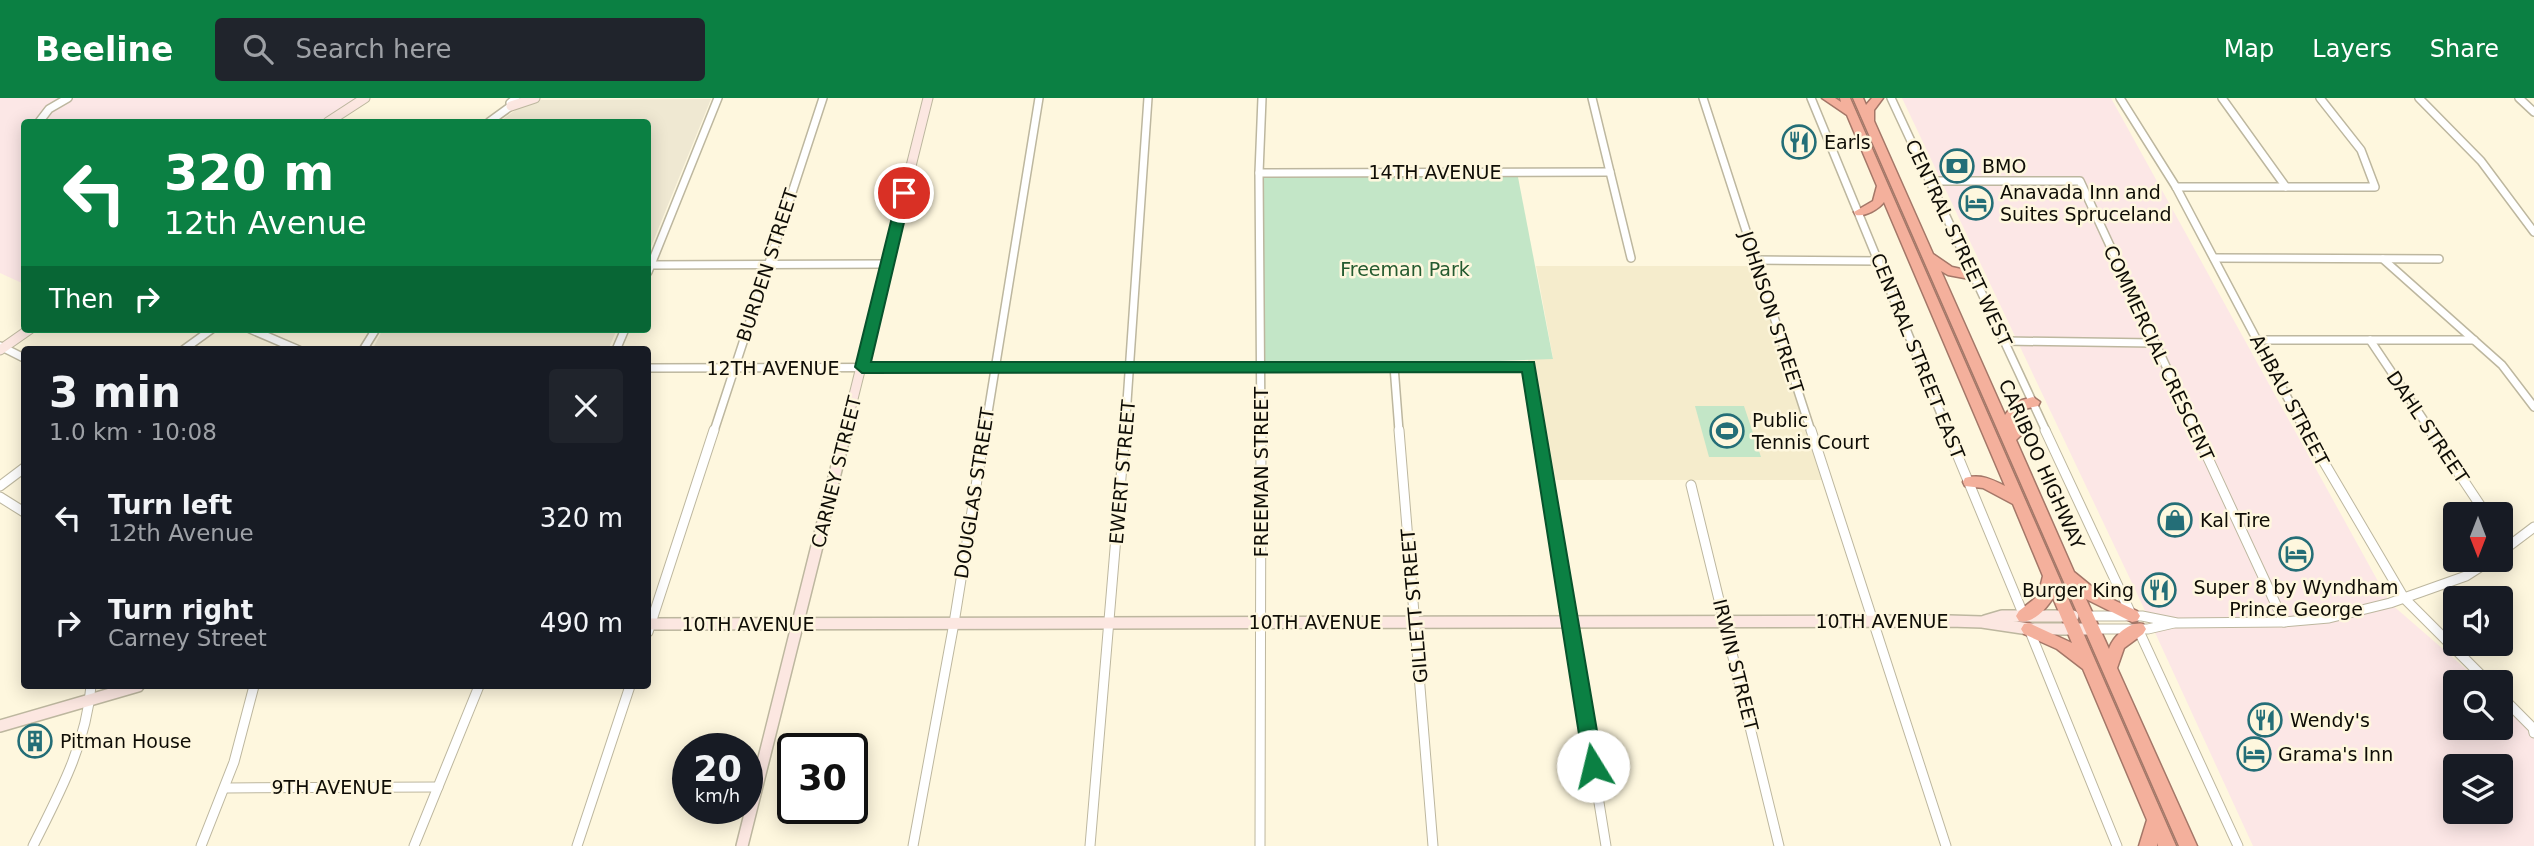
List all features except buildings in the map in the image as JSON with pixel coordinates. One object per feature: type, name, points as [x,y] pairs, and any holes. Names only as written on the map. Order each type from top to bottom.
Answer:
[{"type":"highway","points":[[1828,98],[1843,106],[1853,116]]},
{"type":"highway","name":"CARIBOO HIGHWAY","points":[[1845,98],[2018,500],[2089,623],[2188,846]]},
{"type":"highway","name":"CARIBOO HIGHWAY","points":[[1858,98],[2019,464],[2058,572],[2071,623],[2167,846]]},
{"type":"highway","points":[[1869,121],[1868,110],[1878,98]]},
{"type":"highway","points":[[1860,212],[1878,203],[1883,186]]},
{"type":"highway","points":[[1924,246],[1942,268],[1975,276]]},
{"type":"highway","points":[[2019,464],[2018,447],[2009,416],[2025,403],[2033,402]]},
{"type":"highway","points":[[1985,482],[1997,474],[2001,461]]},
{"type":"highway","points":[[1970,482],[1985,482],[2018,500]]},
{"type":"highway","points":[[2091,668],[2062,644],[2026,622],[2045,600],[2058,572],[2135,623],[2118,644],[2109,669]]},
{"type":"highway","points":[[2148,846],[2156,820]]},
{"type":"street","points":[[41,119],[49,109],[68,98]]},
{"type":"street","points":[[333,119],[365,98]]},
{"type":"street","points":[[493,119],[514,102],[535,98]]},
{"type":"street","points":[[651,264],[718,98]]},
{"type":"street","name":"BURDEN STREET","points":[[651,618],[823,98]]},
{"type":"street","name":"CARNEY STREET","points":[[742,846],[928,98]]},
{"type":"street","name":"DOUGLAS STREET","points":[[913,846],[954,623],[993,367],[1039,98]]},
{"type":"street","name":"EWERT STREET","points":[[1090,846],[1130,367],[1148,98]]},
{"type":"street","name":"FREEMAN STREET","points":[[1260,846],[1262,622],[1259,173],[1262,98]]},
{"type":"street","points":[[1592,98],[1631,258]]},
{"type":"street","name":"JOHNSON STREET","points":[[1703,98],[1946,846]]},
{"type":"street","name":"CENTRAL STREET EAST","points":[[1811,98],[1860,212],[2117,846]]},
{"type":"street","name":"CENTRAL STREET WEST","points":[[1891,98],[2238,846]]},
{"type":"street","name":"AHBAU STREET","points":[[2120,98],[2176,187],[2319,457],[2404,598],[2476,670]]},
{"type":"street","points":[[2222,98],[2286,187]]},
{"type":"street","points":[[2176,187],[2375,187],[2361,150],[2320,98]]},
{"type":"street","points":[[2419,98],[2481,161],[2533,230]]},
{"type":"street","points":[[2519,98],[2534,112]]},
{"type":"street","name":"14TH AVENUE","points":[[1259,173],[1610,172]]},
{"type":"street","name":"COMMERCIAL CRESCENT","points":[[1930,181],[2080,181],[2284,622]]},
{"type":"street","points":[[2214,258],[2439,259]]},
{"type":"street","points":[[2383,259],[2502,365],[2534,407]]},
{"type":"street","points":[[1754,260],[1880,261]]},
{"type":"street","points":[[651,269],[887,264]]},
{"type":"street","points":[[1,348],[24,333]]},
{"type":"street","points":[[189,346],[206,333]]},
{"type":"street","points":[[259,333],[290,346]]},
{"type":"street","points":[[2258,340],[2474,341]]},
{"type":"street","name":"DAHL STREET","points":[[2370,340],[2478,502]]},
{"type":"street","points":[[2005,341],[2154,343]]},
{"type":"street","points":[[1,348],[21,357]]},
{"type":"street","name":"GILLETT STREET","points":[[1394,366],[1433,846]]},
{"type":"street","name":"12TH AVENUE","points":[[651,368],[1528,366],[1570,622]]},
{"type":"street","points":[[0,486],[21,470]]},
{"type":"street","name":"IRWIN STREET","points":[[1691,485],[1779,846]]},
{"type":"street","points":[[0,497],[21,510]]},
{"type":"street","points":[[2513,543],[2534,527]]},
{"type":"street","name":"10TH AVENUE","points":[[651,627],[1262,622],[2284,622],[2329,618],[2404,598],[2476,572]]},
{"type":"street","points":[[1570,622],[1606,846]]},
{"type":"street","name":"10TH AVENUE","points":[[2089,623],[2177,622]]},
{"type":"street","points":[[33,846],[76,759],[91,689]]},
{"type":"street","points":[[0,726],[127,689]]},
{"type":"street","points":[[201,846],[226,788],[253,689]]},
{"type":"street","points":[[414,846],[478,689]]},
{"type":"street","points":[[577,846],[629,689]]},
{"type":"street","points":[[2513,708],[2534,730]]},
{"type":"street","name":"9TH AVENUE","points":[[226,788],[438,787]]},
{"type":"shaded area","points":[[0,98],[359,98],[327,119],[21,119],[21,283],[0,273]]},
{"type":"shaded area","points":[[1902,98],[2111,98],[2390,603],[2443,649],[2443,656],[2451,656],[2467,670],[2443,670],[2443,740],[2513,740],[2513,711],[2534,731],[2534,846],[2253,846],[2141,602]]},
{"type":"shaded area","points":[[711,99],[651,247],[651,119],[503,119],[529,100]]},
{"type":"shaded area","points":[[1536,266],[1753,266],[1823,480],[1548,480],[1528,359],[1553,358]]},
{"type":"shaded area","points":[[381,333],[615,333],[610,346],[374,346]]},
{"type":"green space","name":"Freeman Park","points":[[1517,172],[1553,359],[1394,365],[1258,365],[1257,174]]},
{"type":"green space","name":"Public Tennis Court","points":[[1695,406],[1744,406],[1761,457],[1709,457]]},
{"type":"place","name":"Earls","points":[[1799,142]]},
{"type":"place","name":"BMO","points":[[1957,166]]},
{"type":"place","name":"Anavada Inn and Suites Spruceland","points":[[1976,203]]},
{"type":"place","name":"Public Tennis Court","points":[[1727,431]]},
{"type":"place","name":"Kal Tire","points":[[2175,520]]},
{"type":"place","name":"Super 8 by Wyndham Prince George","points":[[2296,554]]},
{"type":"place","name":"Burger King","points":[[2159,590]]},
{"type":"place","name":"Wendy's","points":[[2265,720]]},
{"type":"place","name":"Pitman House","points":[[35,741]]},
{"type":"place","name":"Grama's Inn","points":[[2254,754]]},
{"type":"route","points":[[904,193],[862,367],[1528,366],[1593,766]]}]
